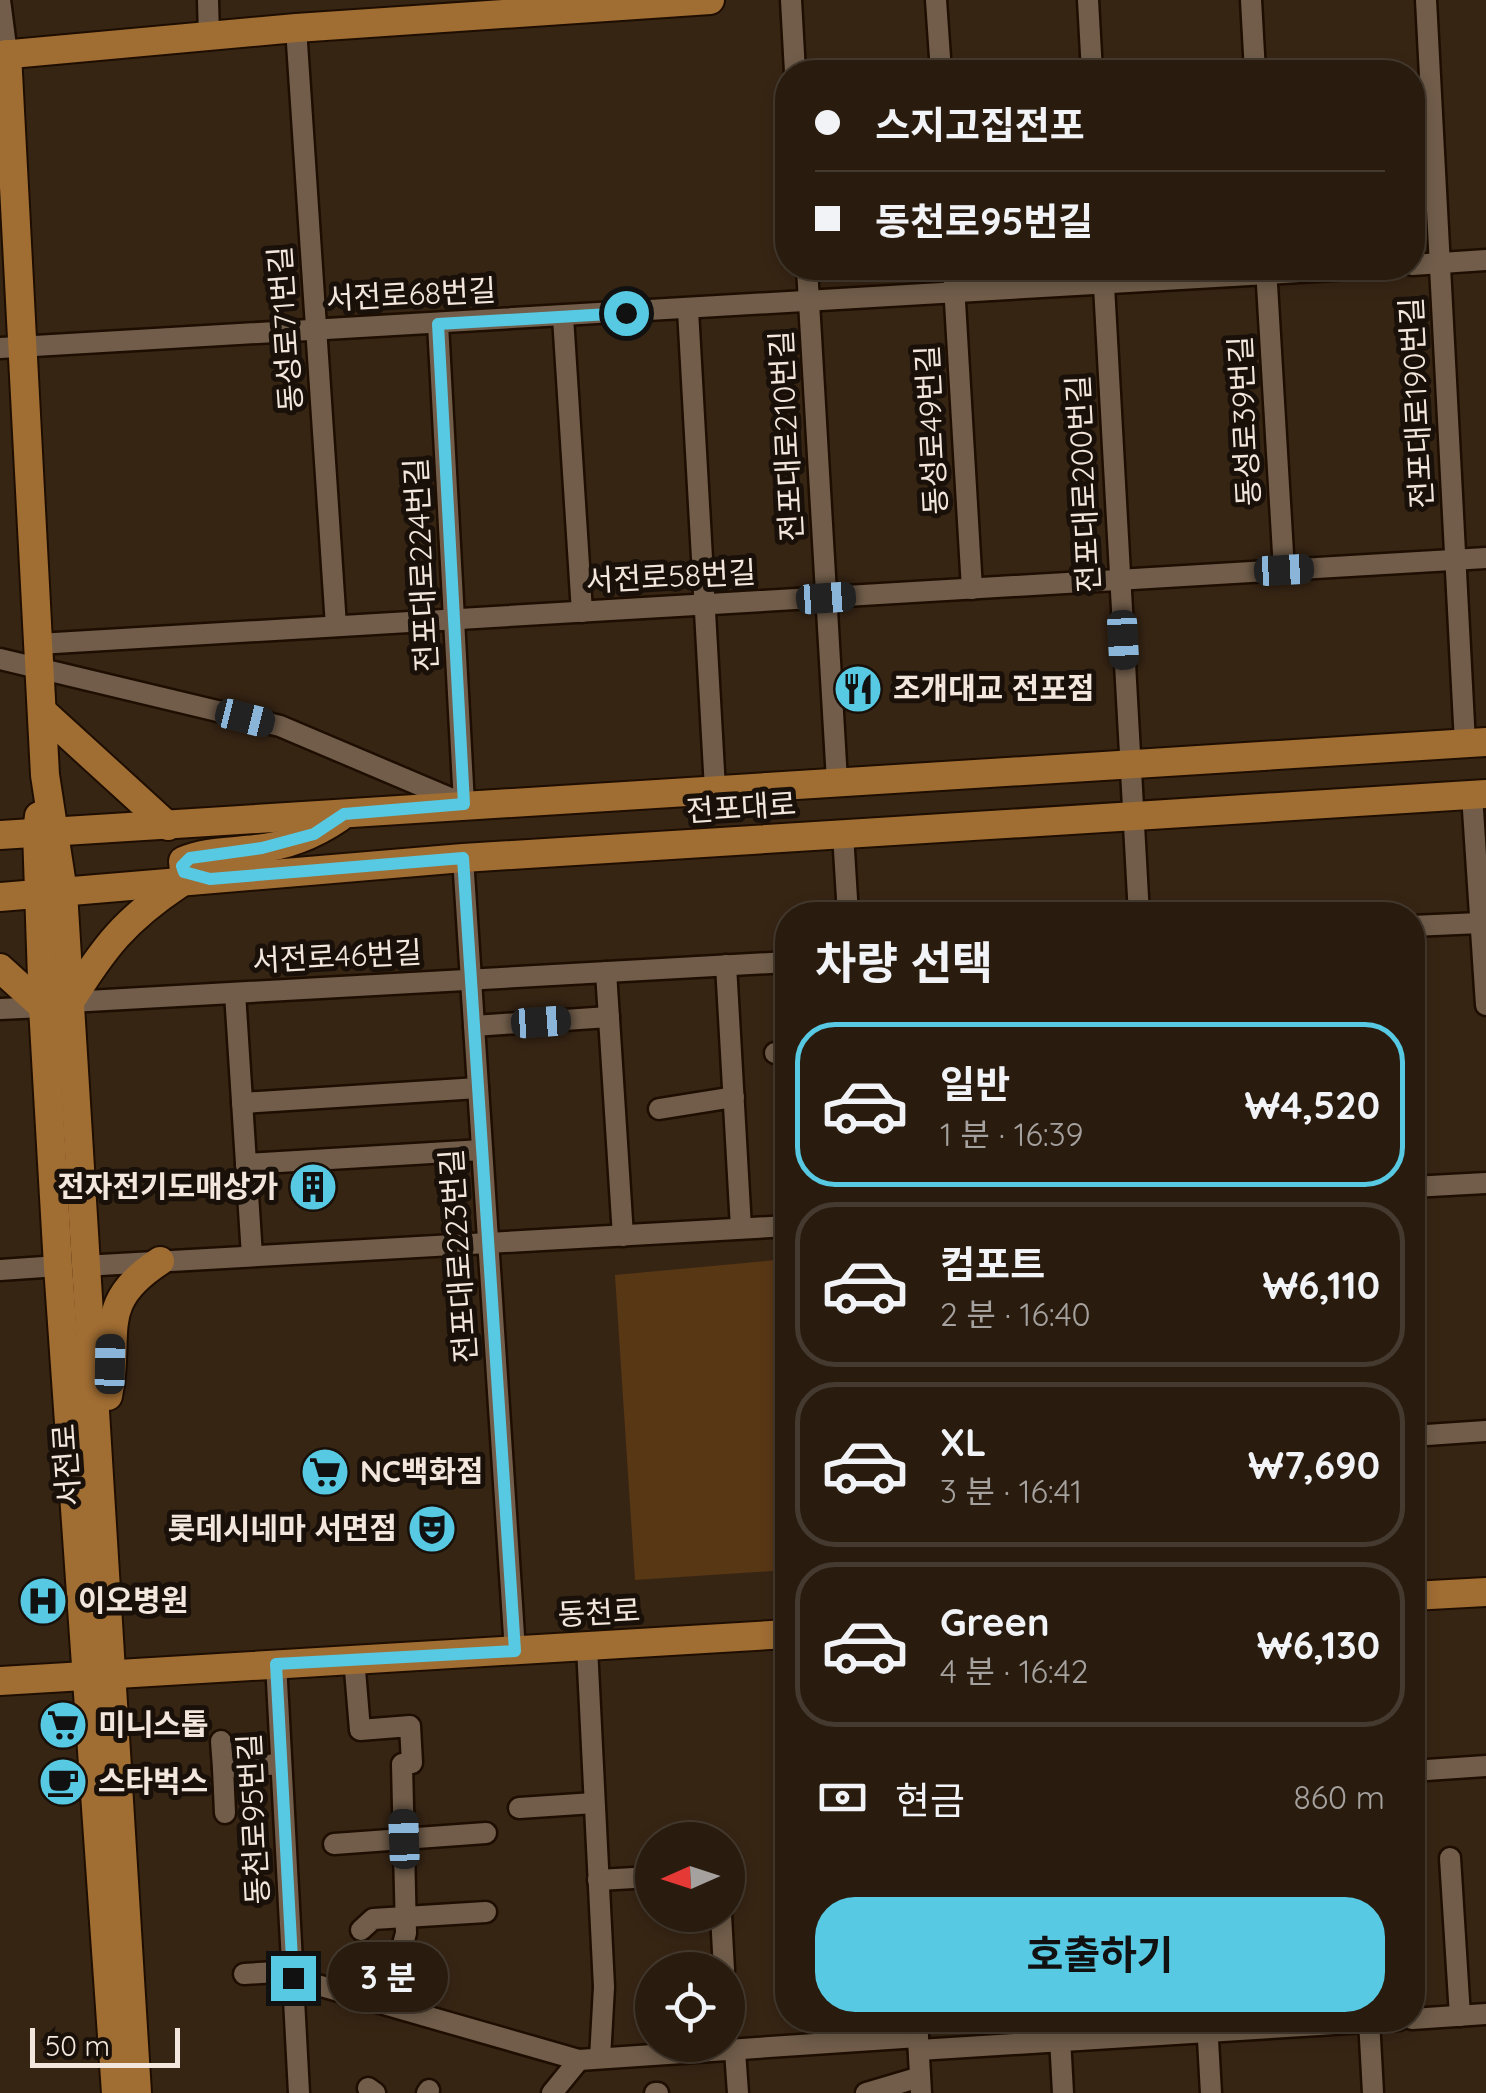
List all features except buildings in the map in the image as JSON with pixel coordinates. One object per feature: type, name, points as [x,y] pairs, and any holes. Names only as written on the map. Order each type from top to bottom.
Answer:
[{"type":"main road","points":[[4,54],[296,28],[710,0]]},
{"type":"main road","name":"서전로","points":[[4,54],[11,347],[39,655],[71,1266],[98,1675],[116,2093]]},
{"type":"main road","points":[[42,710],[168,826]]},
{"type":"main road","name":"전포대로","points":[[0,835],[1476,743]]},
{"type":"main road","name":"전포대로","points":[[0,897],[463,858],[1479,794]]},
{"type":"main road","points":[[0,968],[56,1004],[118,931],[145,906],[196,880],[184,872],[184,861],[213,853],[262,848],[314,834],[344,814]]},
{"type":"main road","points":[[99,1442],[110,1386],[114,1317],[129,1283],[160,1261]]},
{"type":"main road","name":"서전로","points":[[71,1266],[99,1442],[98,1675],[137,2093]]},
{"type":"main road","points":[[1425,1595],[1486,1592]]},
{"type":"main road","name":"동천로","points":[[0,1681],[775,1635]]},
{"type":"street","points":[[0,0],[4,54]]},
{"type":"street","points":[[208,0],[210,36]]},
{"type":"street","points":[[790,0],[794,60]]},
{"type":"street","points":[[936,0],[940,60]]},
{"type":"street","points":[[1088,0],[1091,60]]},
{"type":"street","points":[[1251,0],[1254,60]]},
{"type":"street","name":"전포대로190번길","points":[[1426,0],[1456,560],[1476,743]]},
{"type":"street","name":"동성로71번길","points":[[296,28],[336,626]]},
{"type":"street","points":[[1425,264],[1486,260]]},
{"type":"street","name":"전포대로210번길","points":[[807,280],[837,781]]},
{"type":"street","name":"동성로49번길","points":[[953,280],[972,589]]},
{"type":"street","name":"서전로68번길","points":[[11,347],[954,294],[1070,280]]},
{"type":"street","name":"전포대로200번길","points":[[1103,280],[1137,902]]},
{"type":"street","name":"동성로39번길","points":[[1267,280],[1284,570]]},
{"type":"street","points":[[688,310],[715,789]]},
{"type":"street","points":[[563,317],[582,612]]},
{"type":"street","name":"전포대로224번길","points":[[438,324],[464,804]]},
{"type":"street","name":"서전로58번길","points":[[39,655],[336,626],[1486,558]]},
{"type":"street","points":[[0,659],[39,655],[280,726],[464,804]]},
{"type":"street","points":[[1479,794],[1480,922],[1486,1005]]},
{"type":"street","points":[[843,834],[847,902]]},
{"type":"street","name":"전포대로223번길","points":[[463,858],[515,1651]]},
{"type":"street","points":[[1425,925],[1480,922]]},
{"type":"street","name":"서전로46번길","points":[[0,1008],[775,963]]},
{"type":"street","points":[[726,965],[741,1228]]},
{"type":"street","points":[[606,972],[623,1236]]},
{"type":"street","points":[[235,993],[252,1256]]},
{"type":"street","points":[[474,1026],[608,1017]]},
{"type":"street","points":[[242,1103],[478,1088]]},
{"type":"street","points":[[659,1109],[734,1098]]},
{"type":"street","points":[[246,1164],[482,1150]]},
{"type":"street","points":[[1425,1186],[1486,1183]]},
{"type":"street","points":[[0,1270],[775,1227]]},
{"type":"street","points":[[1425,1435],[1486,1431]]},
{"type":"street","points":[[552,2093],[589,2059],[604,1987],[586,1646]]},
{"type":"street","points":[[354,1658],[360,1730],[410,1726],[412,1763],[402,1764],[406,1933],[387,2004]]},
{"type":"street","name":"동천로95번길","points":[[276,1664],[299,2093]]},
{"type":"street","points":[[219,1807],[221,1741]]},
{"type":"street","points":[[223,1768],[281,1764]]},
{"type":"street","points":[[1425,1769],[1486,1766]]},
{"type":"street","points":[[519,1808],[594,1803]]},
{"type":"street","points":[[334,1844],[486,1834]]},
{"type":"street","points":[[1450,1858],[1460,2016]]},
{"type":"street","points":[[598,1880],[635,1878]]},
{"type":"street","points":[[362,1930],[373,1920],[486,1912]]},
{"type":"street","points":[[244,1974],[293,1974],[589,2059],[635,2056]]},
{"type":"street","points":[[1425,2018],[1486,2014]]},
{"type":"street","points":[[745,2048],[1013,2032]]},
{"type":"street","points":[[1060,2032],[1063,2093]]},
{"type":"street","points":[[1207,2032],[1211,2093]]},
{"type":"street","points":[[1370,2032],[1373,2093]]},
{"type":"street","points":[[866,2093],[921,2085],[918,2036]]},
{"type":"street","points":[[732,2062],[738,2093]]},
{"type":"shaded area","points":[[775,1260],[775,1571],[635,1580],[615,1275]]},
{"type":"place","name":"조개대교 전포점","points":[[858,689]]},
{"type":"place","name":"전자전기도매상가","points":[[313,1187]]},
{"type":"place","name":"NC백화점","points":[[325,1472]]},
{"type":"place","name":"롯데시네마 서면점","points":[[432,1529]]},
{"type":"place","name":"이오병원","points":[[43,1601]]},
{"type":"place","name":"미니스톱","points":[[63,1725]]},
{"type":"place","name":"스타벅스","points":[[63,1782]]},
{"type":"route","points":[[293,1978],[276,1664],[515,1651],[463,858],[210,879],[184,872],[182,866],[190,858],[262,848],[314,834],[344,814],[464,804],[438,324],[626,313]]}]
